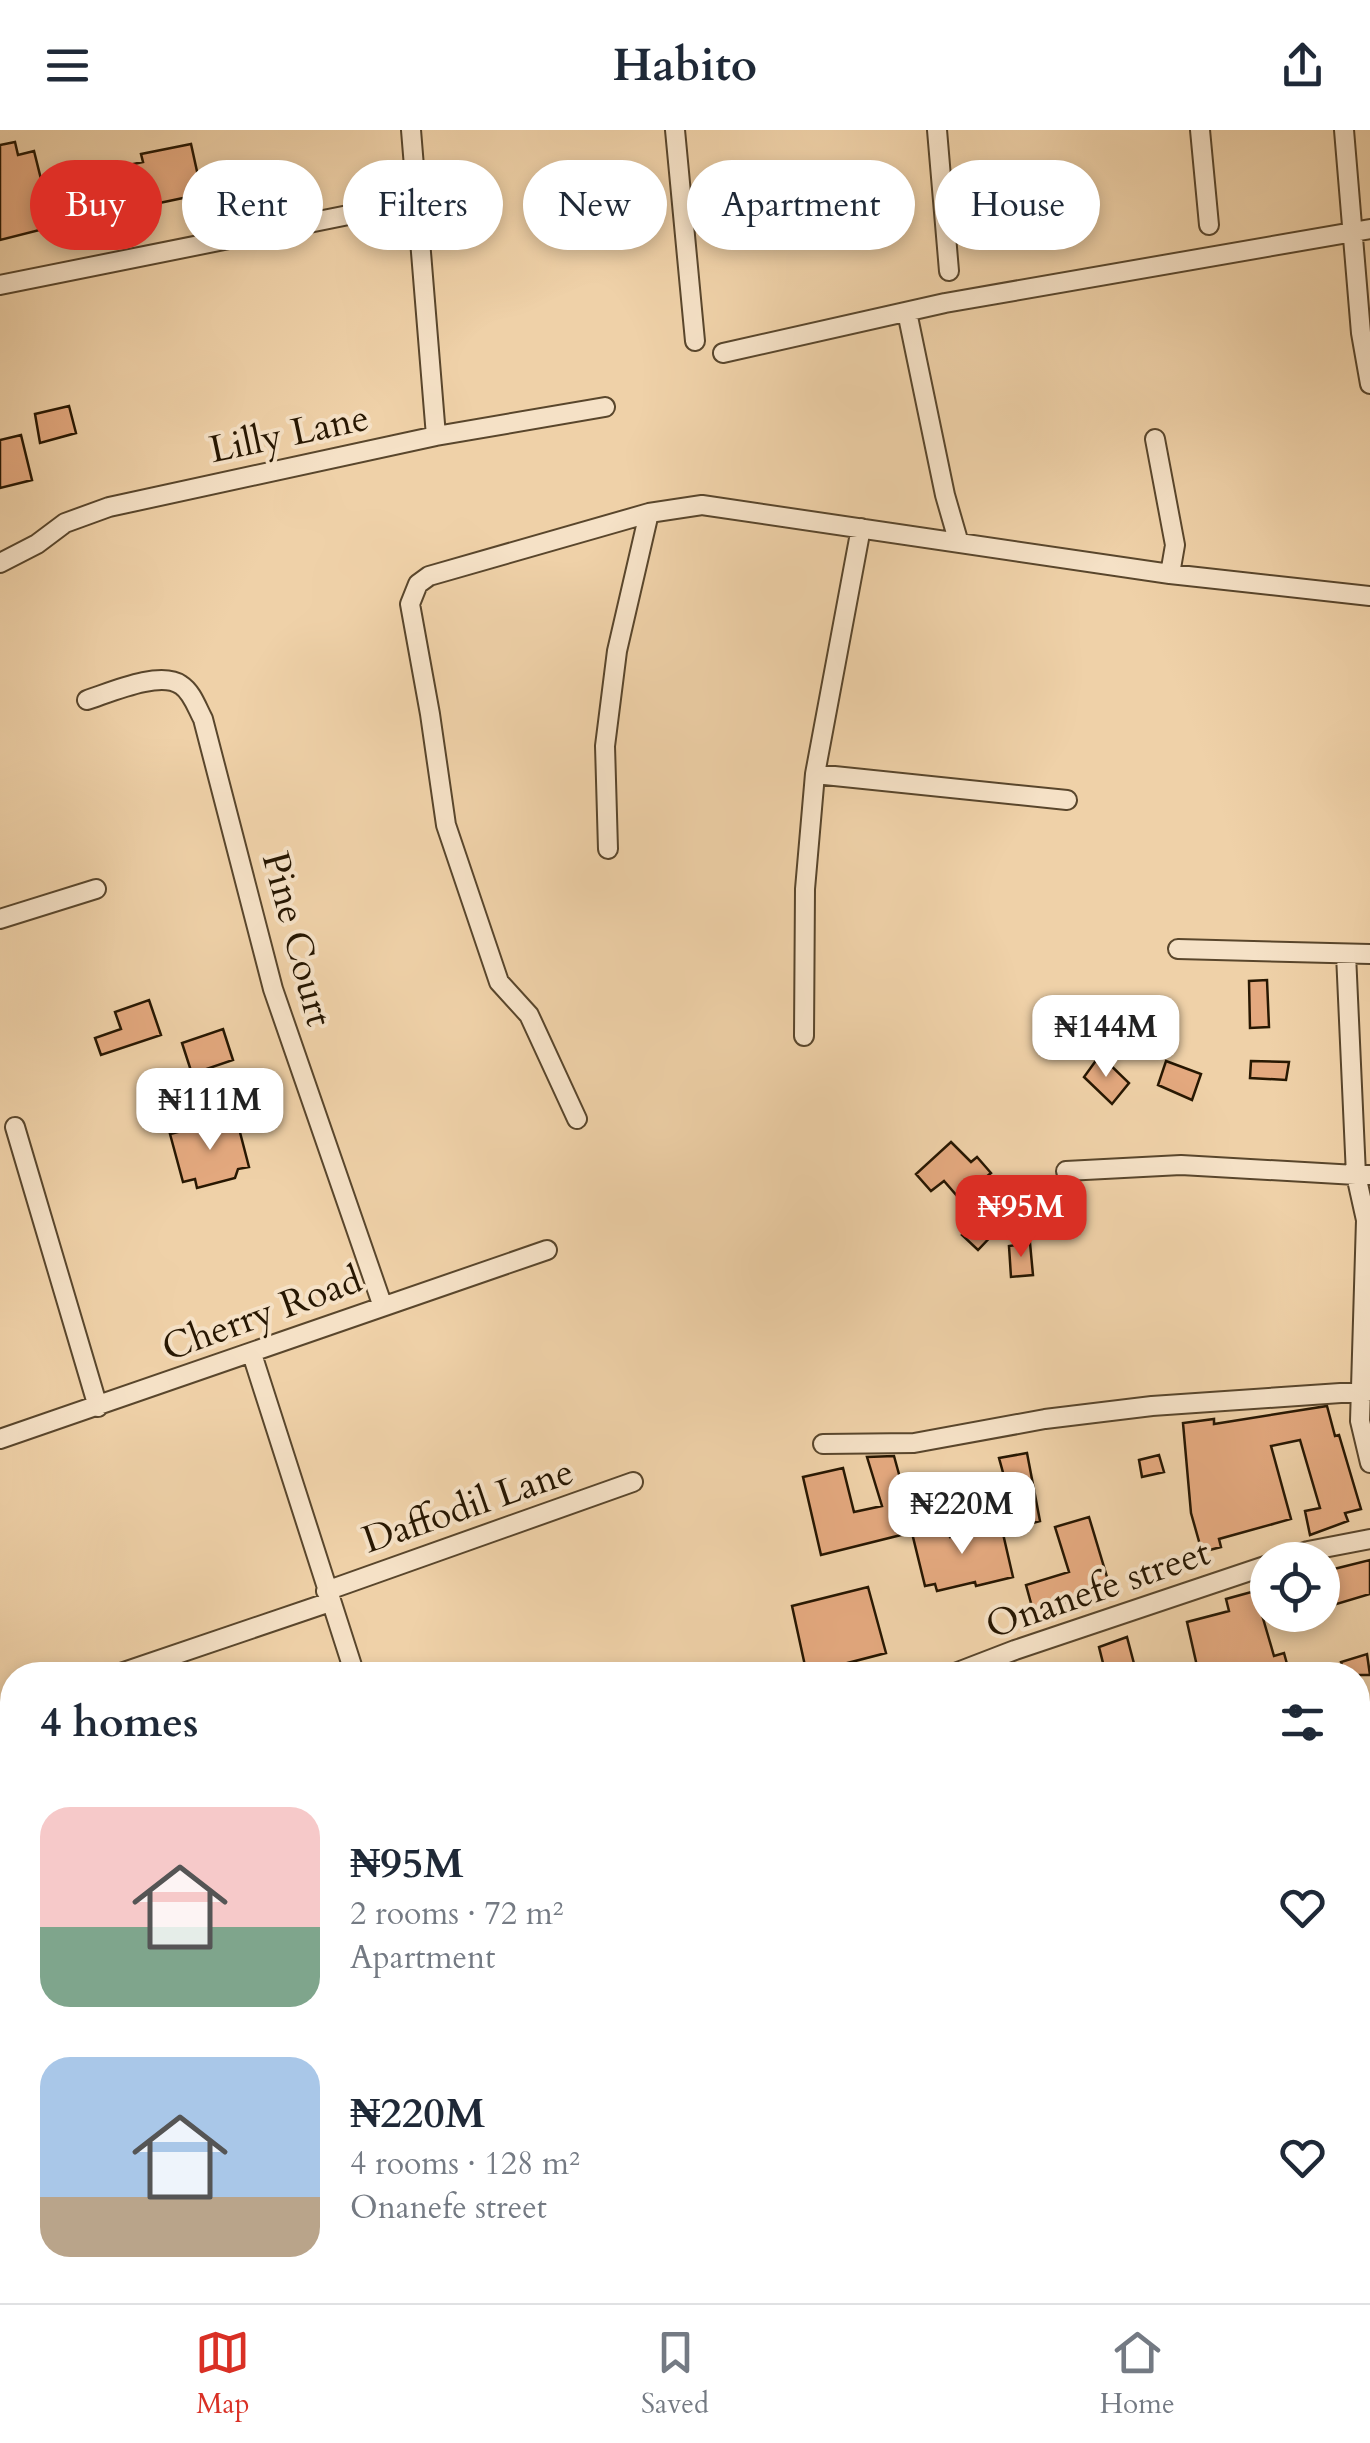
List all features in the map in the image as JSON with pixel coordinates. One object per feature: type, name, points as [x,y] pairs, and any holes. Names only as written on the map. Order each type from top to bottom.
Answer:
[{"type":"street","points":[[411,130],[414,160]]},
{"type":"street","points":[[675,130],[695,341]]},
{"type":"street","points":[[937,130],[949,271]]},
{"type":"street","points":[[1200,130],[1210,225]]},
{"type":"street","points":[[1344,130],[1362,230],[1362,333],[1370,384]]},
{"type":"street","points":[[0,285],[343,216]]},
{"type":"street","points":[[723,353],[907,312],[1362,230]]},
{"type":"street","points":[[422,250],[436,436]]},
{"type":"street","points":[[907,312],[958,540]]},
{"type":"street","name":"Lilly Lane","points":[[0,563],[37,544],[65,523],[109,507],[436,436],[605,407]]},
{"type":"street","points":[[1155,439],[1175,546],[1170,574]]},
{"type":"street","points":[[577,1119],[529,1016],[499,982],[446,825],[410,604],[418,584],[429,576],[648,512],[702,505],[1170,574],[1370,596]]},
{"type":"street","points":[[608,849],[605,746],[616,650],[648,512]]},
{"type":"street","points":[[804,1036],[805,888],[815,774],[861,528]]},
{"type":"street","name":"Pine Court","points":[[87,700],[145,681],[168,680],[180,684],[203,719],[272,989],[382,1304]]},
{"type":"street","points":[[815,774],[1068,800]]},
{"type":"street","points":[[0,919],[96,889]]},
{"type":"street","points":[[1178,950],[1370,954]]},
{"type":"street","points":[[1346,954],[1366,1220],[1365,1392],[1360,1421],[1370,1463]]},
{"type":"street","points":[[15,1128],[98,1407]]},
{"type":"street","points":[[1066,1172],[1181,1165],[1363,1175]]},
{"type":"street","name":"Cherry Road","points":[[0,1439],[547,1250]]},
{"type":"street","points":[[252,1354],[351,1662]]},
{"type":"street","points":[[823,1444],[914,1442],[1045,1419],[1152,1406],[1365,1392]]},
{"type":"street","name":"Daffodil Lane","points":[[149,1662],[633,1482]]},
{"type":"street","points":[[1340,1545],[1370,1540]]},
{"type":"street","name":"Onanefe street","points":[[984,1662],[1250,1571]]},
{"type":"building","points":[[15,142],[18,155],[34,151],[36,160],[30,160],[30,232],[0,240],[0,145]]},
{"type":"building","points":[[191,144],[195,160],[182,160],[182,198],[162,202],[162,160],[142,160],[141,154]]},
{"type":"building","points":[[69,406],[76,433],[40,443],[35,414]]},
{"type":"building","points":[[21,435],[32,480],[0,488],[0,440]]},
{"type":"building","points":[[1267,980],[1269,1027],[1250,1028],[1249,981]]},
{"type":"building","points":[[149,1000],[161,1035],[101,1055],[95,1038],[121,1029],[115,1012]]},
{"type":"building","points":[[223,1029],[233,1060],[192,1074],[182,1043]]},
{"type":"building","points":[[1100,1055],[1129,1083],[1112,1104],[1084,1077]]},
{"type":"building","points":[[1166,1061],[1201,1074],[1192,1100],[1158,1085]]},
{"type":"building","points":[[1251,1061],[1289,1062],[1286,1080],[1250,1078]]},
{"type":"building","points":[[236,1117],[249,1167],[238,1169],[235,1178],[197,1188],[195,1179],[183,1182],[170,1134]]},
{"type":"building","points":[[951,1142],[971,1162],[977,1157],[991,1173],[986,1177],[1019,1207],[978,1250],[962,1235],[977,1219],[944,1181],[931,1191],[916,1174]]},
{"type":"building","points":[[1030,1243],[1033,1275],[1011,1277],[1009,1246]]},
{"type":"building","points":[[1327,1406],[1361,1509],[1345,1513],[1348,1521],[1310,1535],[1305,1511],[1320,1508],[1300,1440],[1271,1446],[1291,1519],[1219,1539],[1221,1547],[1202,1552],[1191,1513],[1183,1423],[1214,1419],[1214,1424]]},
{"type":"building","points":[[1027,1453],[1040,1521],[1018,1527],[999,1458]]},
{"type":"building","points":[[1159,1455],[1164,1472],[1142,1477],[1139,1460]]},
{"type":"building","points":[[894,1456],[905,1496],[901,1497],[909,1533],[821,1555],[803,1477],[843,1468],[854,1512],[882,1506],[867,1457]]},
{"type":"building","points":[[1089,1517],[1110,1587],[1057,1606],[1059,1612],[1034,1614],[1026,1585],[1069,1572],[1055,1527]]},
{"type":"building","points":[[1001,1525],[1013,1577],[937,1591],[935,1584],[925,1586],[912,1533],[948,1527],[950,1537]]},
{"type":"building","points":[[1370,1560],[1370,1594],[1340,1603],[1340,1568]]},
{"type":"building","points":[[868,1587],[886,1653],[851,1662],[804,1662],[792,1606]]},
{"type":"building","points":[[1250,1592],[1250,1632],[1267,1632],[1274,1656],[1284,1653],[1286,1662],[1196,1662],[1187,1622],[1229,1611],[1226,1599]]},
{"type":"building","points":[[1127,1637],[1134,1662],[1103,1662],[1099,1647]]},
{"type":"building","points":[[1367,1654],[1368,1662],[1341,1662]]}]
